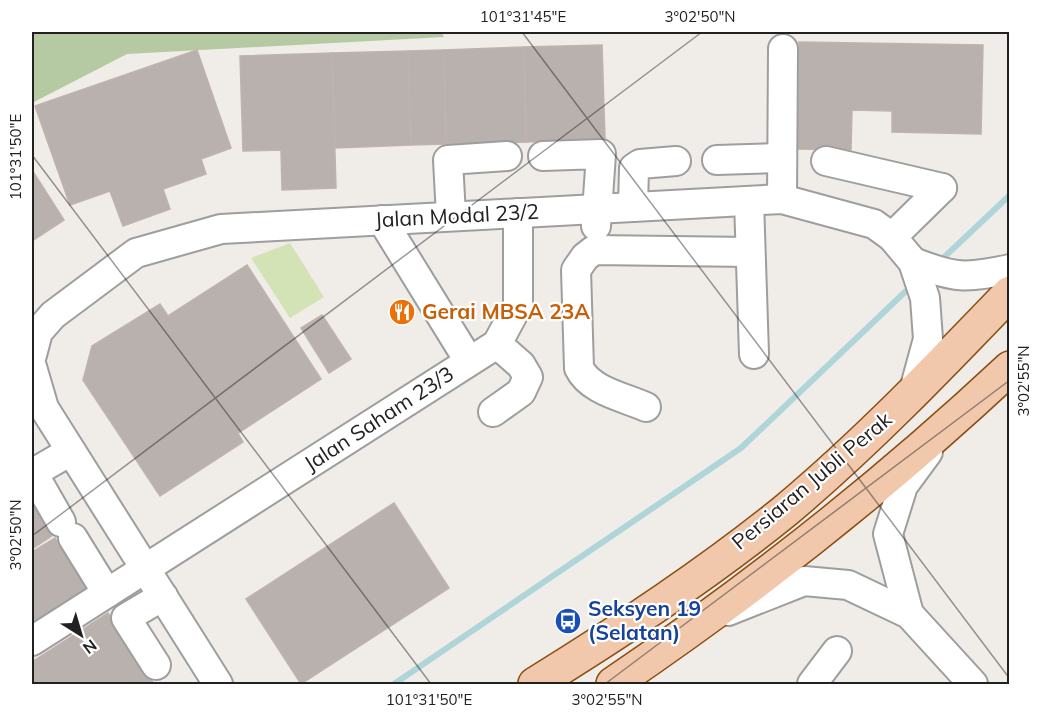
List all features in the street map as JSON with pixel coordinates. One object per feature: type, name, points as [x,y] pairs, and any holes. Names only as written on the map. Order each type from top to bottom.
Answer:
[{"type":"main road","name":"Persiaran Jubli Perak","points":[[535,684],[631,625],[784,511],[913,394],[1010,293]]},
{"type":"main road","name":"Persiaran Jubli Perak","points":[[613,684],[698,627],[943,431],[1010,368]]},
{"type":"street","points":[[782,199],[783,50]]},
{"type":"street","points":[[543,156],[601,154],[594,250]]},
{"type":"street","points":[[451,216],[448,160],[507,156]]},
{"type":"street","points":[[717,160],[782,158]]},
{"type":"street","points":[[633,207],[634,168],[640,164],[675,161]]},
{"type":"street","points":[[826,161],[942,188],[892,237]]},
{"type":"street","name":"Jalan Modal 23/2","points":[[34,339],[52,315],[136,253],[221,229],[782,199],[874,224],[892,237],[913,262],[925,298],[928,339],[913,394]]},
{"type":"street","points":[[749,201],[754,354]]},
{"type":"street","name":"Jalan Saham 23/3","points":[[32,641],[497,344],[518,305],[518,213]]},
{"type":"street","points":[[382,220],[469,362]]},
{"type":"street","points":[[646,407],[592,385],[579,368],[576,270],[585,257],[594,250],[750,252]]},
{"type":"street","name":"Jalan Modal 23/2","points":[[913,262],[950,276],[978,276],[1010,269]]},
{"type":"street","points":[[493,412],[521,392],[528,378],[521,365],[497,344]]},
{"type":"street","points":[[32,367],[38,412],[71,451],[218,684]]},
{"type":"street","points":[[909,614],[888,534],[903,486],[943,431]]},
{"type":"street","points":[[71,451],[33,473],[107,593]]},
{"type":"street","points":[[698,627],[731,609],[804,581],[848,585],[909,614],[973,684]]},
{"type":"street","points":[[162,596],[126,618],[162,675]]},
{"type":"street","points":[[812,684],[837,651]]},
{"type":"green space","points":[[32,32],[441,32],[444,37],[127,54],[32,103]]},
{"type":"green space","points":[[290,243],[324,297],[290,318],[251,258]]},
{"type":"building","points":[[799,42],[983,45],[981,134],[892,132],[892,111],[852,110],[851,150],[797,149]]},
{"type":"building","points":[[602,45],[605,139],[526,142],[524,47]]},
{"type":"building","points":[[524,47],[526,142],[446,144],[444,50]]},
{"type":"building","points":[[197,50],[231,148],[201,159],[206,174],[163,189],[170,209],[123,226],[110,191],[70,205],[35,106]]},
{"type":"building","points":[[444,50],[446,144],[411,145],[408,51]]},
{"type":"building","points":[[408,51],[411,145],[335,148],[332,53]]},
{"type":"building","points":[[332,53],[336,188],[282,190],[281,150],[243,151],[240,56]]},
{"type":"building","points":[[32,170],[64,220],[32,241]]},
{"type":"building","points":[[247,265],[321,379],[238,433],[243,442],[160,496],[83,380],[92,346],[160,304],[168,316]]},
{"type":"building","points":[[322,315],[351,359],[329,373],[301,328]]},
{"type":"building","points":[[32,502],[53,535],[32,549]]},
{"type":"building","points":[[394,503],[449,588],[301,684],[246,599]]},
{"type":"building","points":[[55,538],[93,599],[32,638],[32,552]]},
{"type":"building","points":[[108,613],[154,684],[32,684],[32,662]]},
{"type":"waterway","points":[[938,263],[1010,195]]},
{"type":"waterway","points":[[394,684],[741,448],[906,291]]},
{"type":"place","name":"Gerai MBSA 23A","points":[[402,312]]},
{"type":"place","name":"Seksyen 19 (Selatan)","points":[[568,621]]}]
